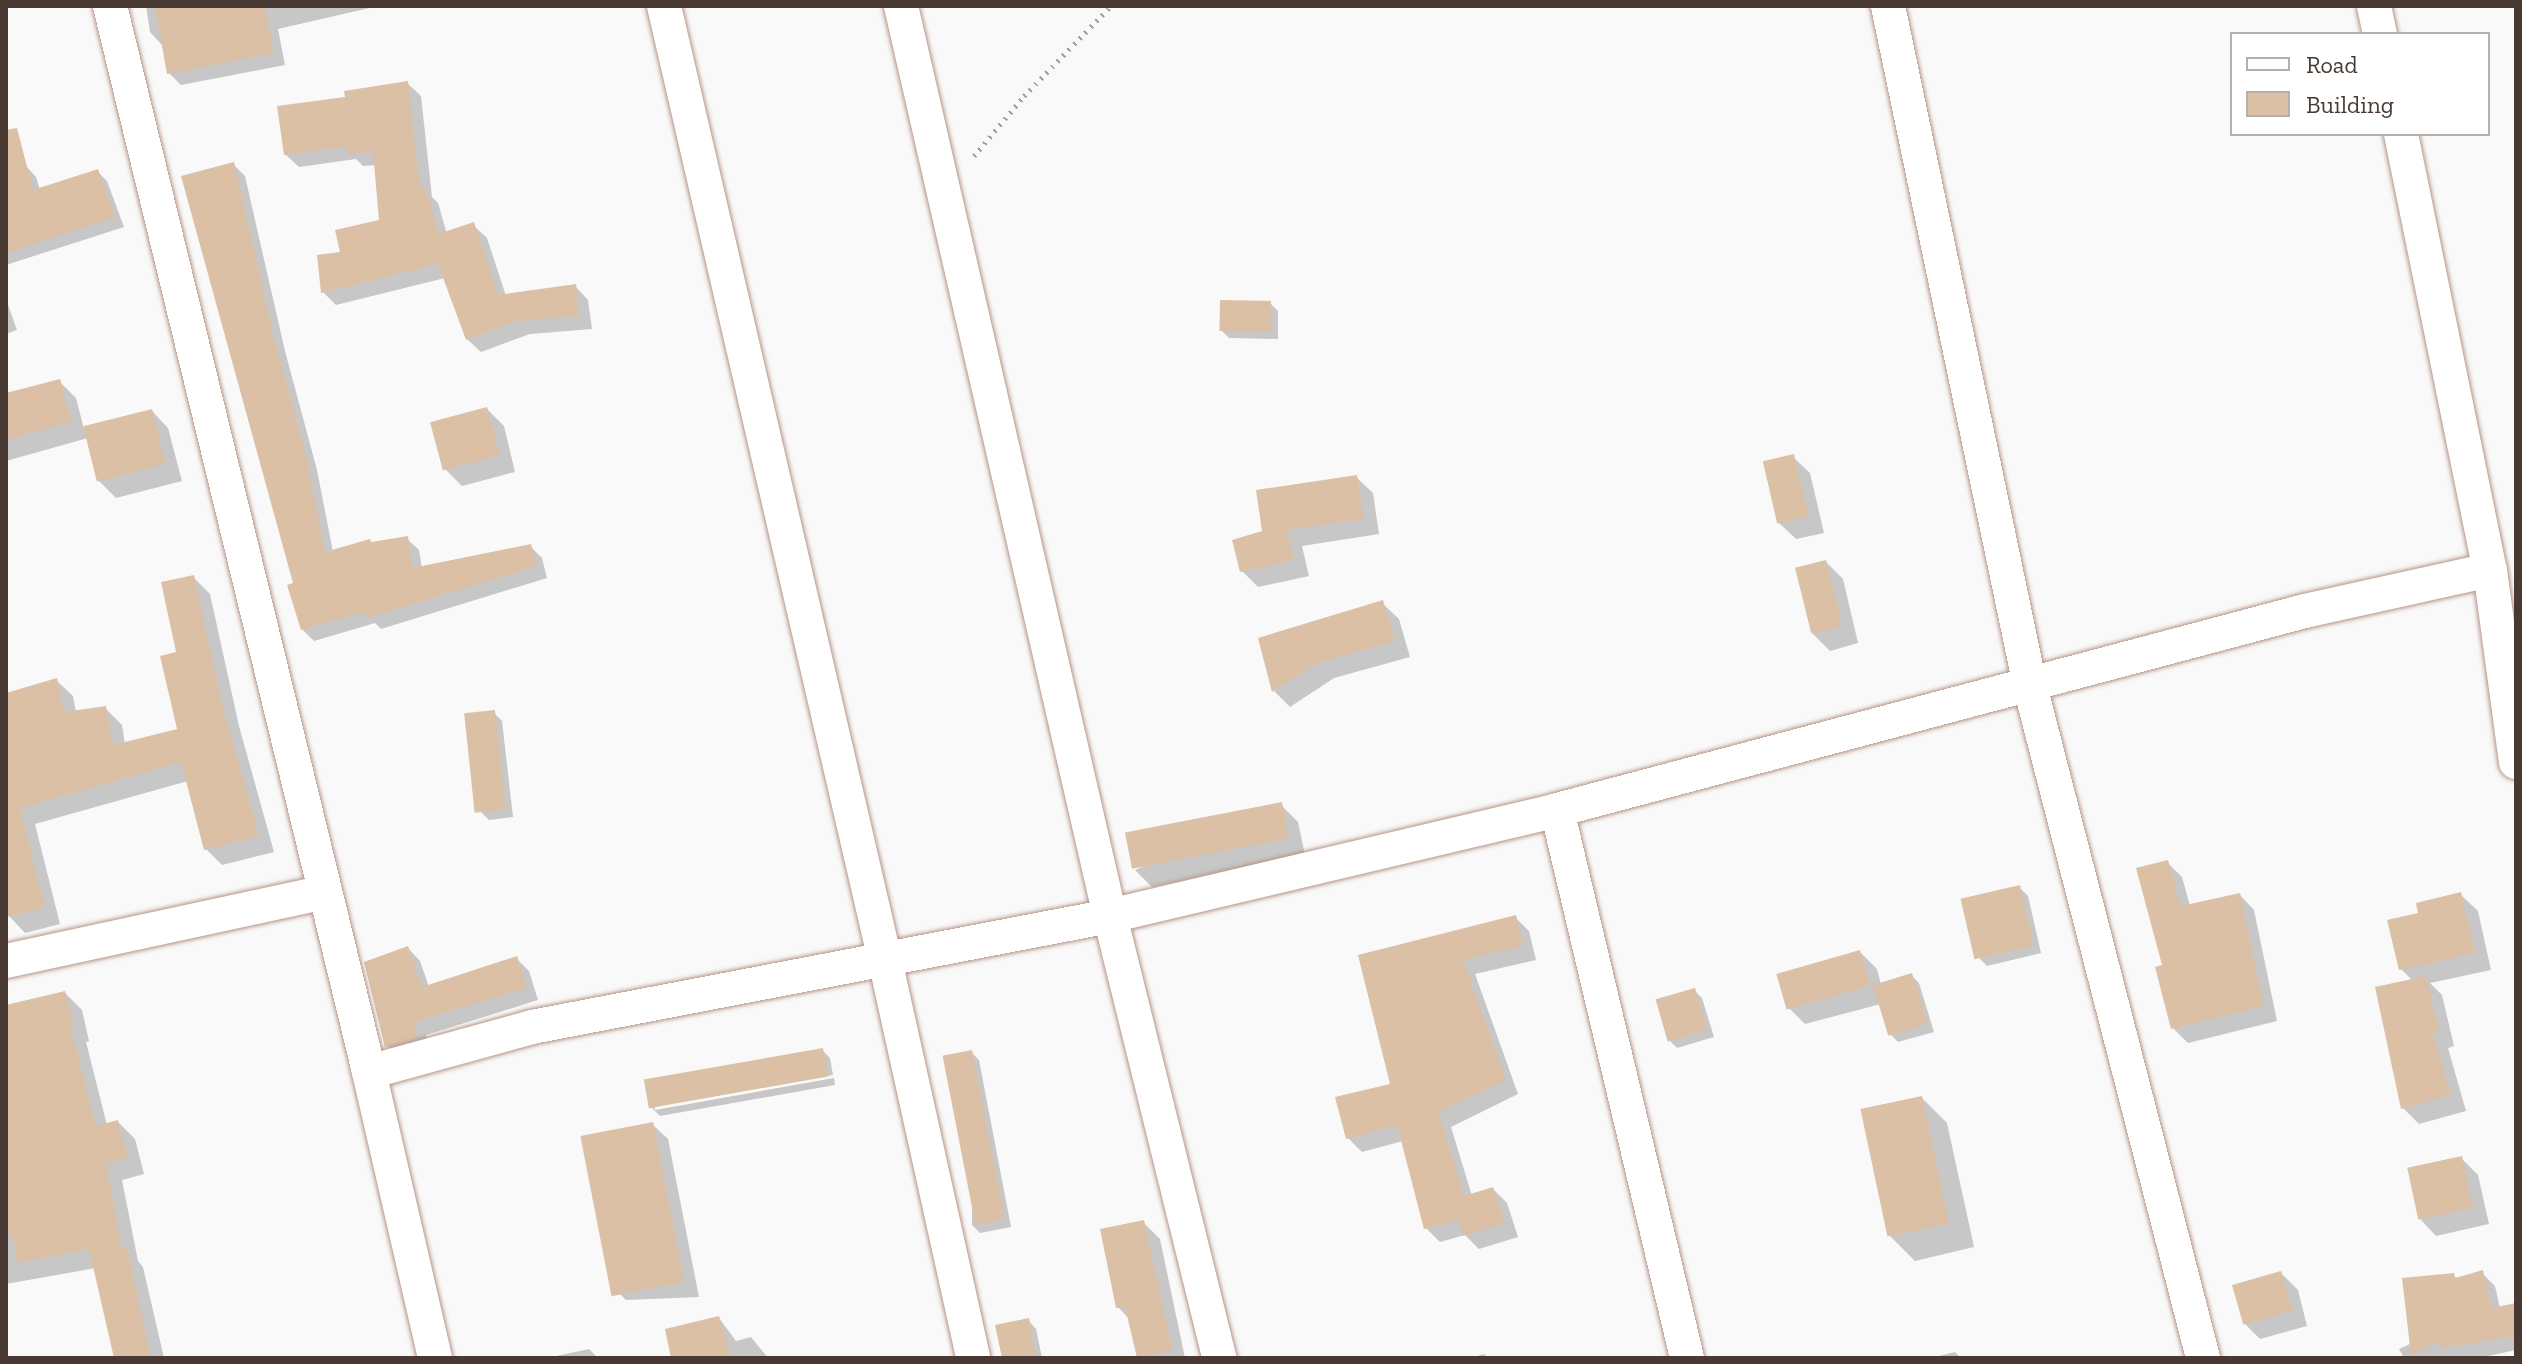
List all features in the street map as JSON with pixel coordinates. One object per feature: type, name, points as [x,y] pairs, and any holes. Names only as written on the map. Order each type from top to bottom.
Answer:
[{"type":"street","points":[[110,6],[369,1072],[435,1358]]},
{"type":"street","points":[[664,6],[885,960],[973,1358]]},
{"type":"street","points":[[901,6],[1110,916],[1219,1358]]},
{"type":"street","points":[[1888,6],[2030,686],[2203,1358]]},
{"type":"street","points":[[2374,6],[2380,32]]},
{"type":"street","points":[[2401,136],[2490,570],[2516,762]]},
{"type":"street","points":[[369,1072],[532,1027],[1110,916],[1557,810],[2305,611],[2490,570]]},
{"type":"street","points":[[1557,810],[1687,1358]]},
{"type":"street","points":[[6,961],[325,892]]},
{"type":"path","points":[[944,192],[1024,96],[1111,6]]},
{"type":"building","points":[[155,6],[265,6],[274,53],[167,74]]},
{"type":"building","points":[[408,81],[420,189],[426,187],[438,234],[474,222],[498,295],[576,284],[579,316],[516,321],[466,340],[438,264],[321,293],[317,255],[340,252],[335,230],[379,220],[373,152],[348,154],[348,146],[284,155],[277,106],[345,97],[344,91]]},
{"type":"building","points":[[17,128],[33,190],[98,169],[115,217],[6,253],[6,130]]},
{"type":"building","points":[[234,162],[274,338],[306,456],[325,552],[370,539],[371,542],[408,536],[412,568],[531,544],[537,566],[367,618],[365,612],[301,630],[287,585],[293,583],[181,176]]},
{"type":"building","points":[[1220,300],[1271,301],[1270,332],[1219,331]]},
{"type":"building","points":[[60,379],[71,422],[6,440],[6,393]]},
{"type":"building","points":[[487,407],[500,455],[443,471],[430,422]]},
{"type":"building","points":[[152,409],[166,464],[97,481],[83,426]]},
{"type":"building","points":[[1794,454],[1808,516],[1777,524],[1763,461]]},
{"type":"building","points":[[1357,475],[1364,519],[1287,530],[1294,560],[1240,572],[1232,540],[1262,531],[1256,490]]},
{"type":"building","points":[[1826,560],[1842,626],[1811,634],[1795,568]]},
{"type":"building","points":[[194,575],[223,708],[259,836],[204,850],[181,762],[20,808],[45,908],[6,917],[6,693],[57,678],[64,712],[106,706],[113,745],[177,729],[160,656],[176,652],[161,582]]},
{"type":"building","points":[[1383,600],[1395,641],[1317,663],[1272,692],[1258,638]]},
{"type":"building","points":[[495,710],[505,809],[475,813],[464,713]]},
{"type":"building","points":[[1282,802],[1289,838],[1132,869],[1125,833]]},
{"type":"building","points":[[2168,860],[2181,906],[2240,893],[2264,1006],[2171,1029],[2155,967],[2162,965],[2136,868]]},
{"type":"building","points":[[2020,885],[2034,945],[1975,959],[1961,899]]},
{"type":"building","points":[[2461,892],[2475,953],[2399,970],[2387,920],[2418,913],[2416,903]]},
{"type":"building","points":[[1516,915],[1523,946],[1463,960],[1506,1080],[1439,1112],[1464,1196],[1493,1187],[1505,1223],[1463,1236],[1458,1220],[1424,1229],[1397,1125],[1346,1139],[1335,1097],[1390,1084],[1358,955]]},
{"type":"building","points":[[408,946],[422,987],[517,956],[527,988],[414,1022],[418,1038],[385,1047],[364,962]]},
{"type":"building","points":[[1860,950],[1870,986],[1787,1010],[1776,974]]},
{"type":"building","points":[[1912,973],[1927,1024],[1888,1036],[1873,985]]},
{"type":"building","points":[[2426,976],[2439,1031],[2433,1032],[2451,1095],[2401,1109],[2375,987]]},
{"type":"building","points":[[1695,988],[1707,1030],[1668,1042],[1656,999]]},
{"type":"building","points":[[65,991],[73,1025],[70,1025],[96,1126],[118,1120],[128,1158],[106,1163],[122,1249],[127,1248],[151,1358],[114,1358],[89,1249],[17,1263],[13,1235],[6,1237],[6,1005]]},
{"type":"building","points":[[823,1048],[828,1077],[649,1108],[644,1080]]},
{"type":"building","points":[[972,1050],[1005,1219],[975,1225],[943,1056]]},
{"type":"building","points":[[1922,1096],[1949,1223],[1887,1236],[1860,1109]]},
{"type":"building","points":[[653,1122],[684,1282],[611,1296],[580,1136]]},
{"type":"building","points":[[2462,1156],[2473,1208],[2418,1219],[2407,1168]]},
{"type":"building","points":[[1144,1220],[1172,1350],[1137,1358],[1125,1307],[1116,1308],[1100,1229]]},
{"type":"building","points":[[2483,1270],[2491,1308],[2516,1303],[2516,1336],[2441,1348],[2440,1341],[2411,1355],[2402,1278],[2454,1273],[2455,1278]]},
{"type":"building","points":[[2281,1271],[2292,1310],[2243,1324],[2232,1285]]},
{"type":"building","points":[[719,1316],[731,1358],[671,1358],[665,1329]]},
{"type":"building","points":[[1029,1318],[1036,1358],[1002,1358],[995,1325]]}]
